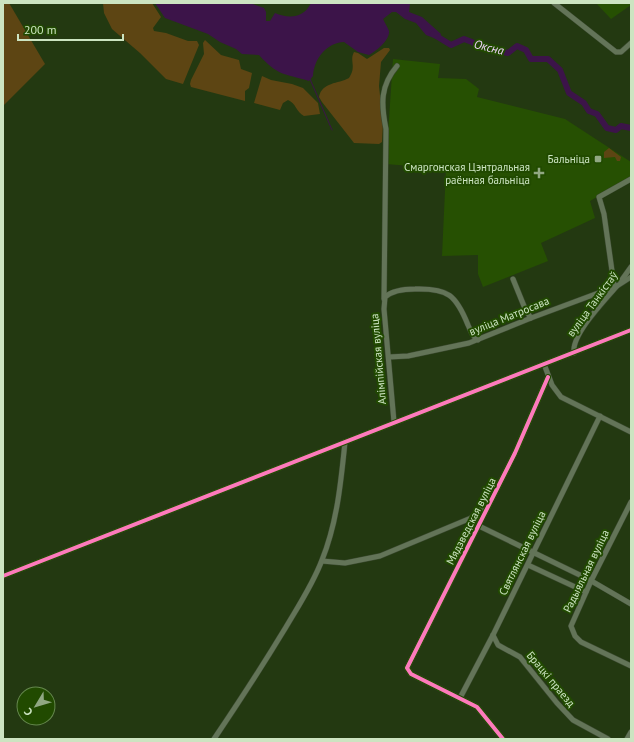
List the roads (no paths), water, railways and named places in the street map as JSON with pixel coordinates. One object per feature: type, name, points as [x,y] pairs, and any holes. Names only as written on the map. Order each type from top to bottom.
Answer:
[{"type":"street","points":[[554,3],[616,52],[621,52],[631,44]]},
{"type":"street","name":"Алімпійская вуліца","points":[[394,422],[386,297],[386,129],[383,109],[383,90],[390,74],[397,66]]},
{"type":"street","points":[[616,286],[614,285],[604,214],[599,197],[631,179]]},
{"type":"street","name":"вуліца Танкістаў","points":[[574,353],[573,349],[577,338],[631,267]]},
{"type":"street","name":"вуліца Матросава","points":[[389,357],[430,352],[478,340],[616,286],[631,277]]},
{"type":"street","points":[[513,280],[526,311],[531,318]]},
{"type":"street","points":[[386,297],[402,290],[415,289],[440,290],[448,293],[460,306],[473,336],[478,340]]},
{"type":"street","points":[[3,576],[631,330]]},
{"type":"street","points":[[544,364],[548,378],[561,397],[631,432]]},
{"type":"street","name":"Мядзведская вуліца","points":[[460,698],[408,671],[408,666],[516,452],[548,378]]},
{"type":"street","name":"Святлянская вуліца","points":[[460,698],[487,648],[600,416]]},
{"type":"street","points":[[214,739],[254,680],[309,588],[322,561],[331,534],[345,442]]},
{"type":"street","points":[[322,561],[345,563],[380,556],[471,518],[491,501]]},
{"type":"street","name":"Радыяльная вуліца","points":[[631,502],[571,624],[572,631],[581,642],[631,666]]},
{"type":"street","points":[[479,526],[533,554],[591,581],[631,604]]},
{"type":"street","points":[[528,565],[586,592]]},
{"type":"street","points":[[487,648],[490,645],[498,645],[493,635]]},
{"type":"street","name":"Брацкі праезд","points":[[498,645],[520,657],[556,703],[573,720],[608,739]]},
{"type":"street","points":[[460,698],[481,710],[503,739]]},
{"type":"street","points":[[627,739],[631,732]]},
{"type":"waterway","name":"Оксна","points":[[433,34],[451,45],[464,39],[477,46],[508,53],[517,46],[526,50],[531,59],[548,59],[560,70],[569,93],[584,103],[589,111],[597,114],[607,128],[616,130],[621,126],[631,128]]},
{"type":"waterway","points":[[310,79],[332,130]]},
{"type":"place","name":"Бальніца","points":[[598,159]]},
{"type":"place","name":"Смаргонская Цэнтральная раённая бальніца","points":[[539,173]]}]
